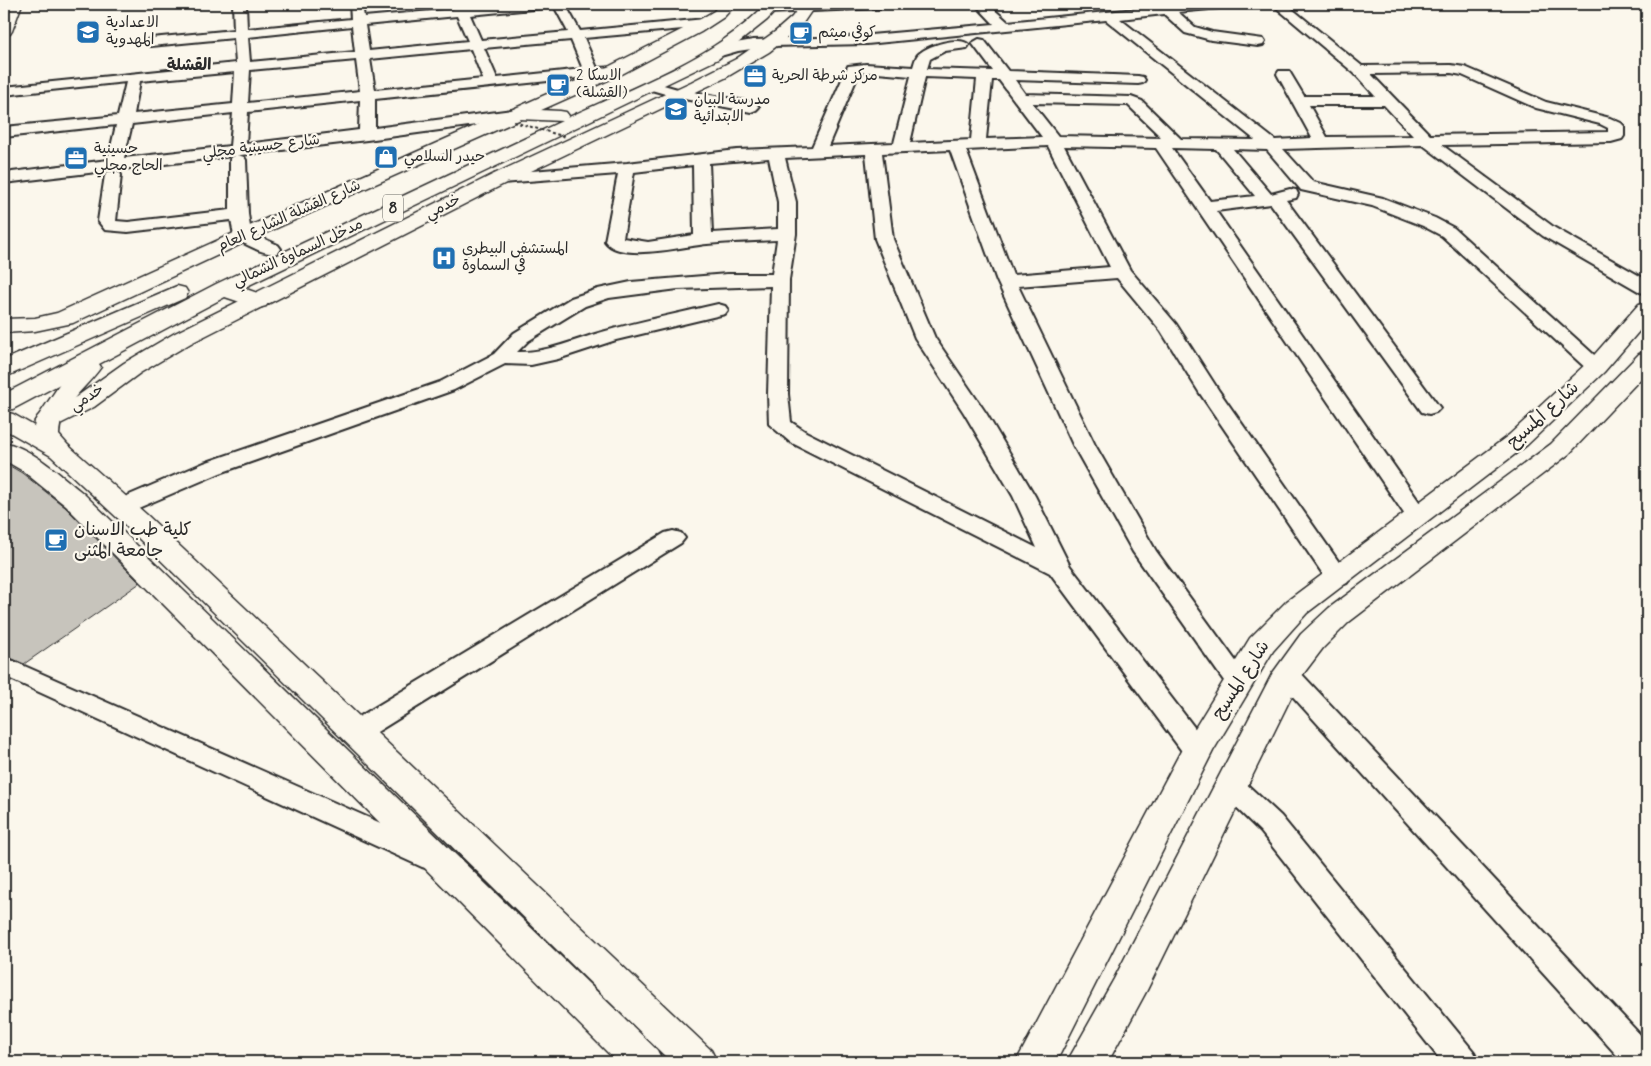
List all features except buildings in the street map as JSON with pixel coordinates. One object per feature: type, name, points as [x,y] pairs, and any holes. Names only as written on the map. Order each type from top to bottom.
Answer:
[{"type":"main road","name":"شارع القشلة الشارع العام","points":[[4,326],[18,327],[50,323],[65,318],[488,127],[516,118],[616,70],[705,23],[719,14],[728,4]]},
{"type":"main road","name":"مدخل السماوة الشمالي","points":[[4,404],[224,288],[654,86],[717,53],[762,18],[765,6]]},
{"type":"main road","name":"مدخل السماوة الشمالي","points":[[4,369],[124,317],[697,52],[745,14],[765,6]]},
{"type":"main road","name":"خدمي","points":[[47,421],[85,402],[157,353],[501,178],[730,68],[791,26],[807,6]]},
{"type":"main road","points":[[516,118],[560,116]]},
{"type":"main road","points":[[224,288],[258,301]]},
{"type":"main road","name":"شارع المسبح","points":[[1036,1062],[1197,751],[1261,645],[1291,613],[1518,440],[1596,367],[1647,309]]},
{"type":"main road","points":[[4,382],[124,317]]},
{"type":"main road","points":[[167,317],[109,351],[82,373],[64,394],[47,421],[46,436],[697,1062]]},
{"type":"main road","name":"شارع المسبح","points":[[1087,1062],[1128,990],[1287,674],[1312,641],[1340,615],[1560,449],[1647,359]]},
{"type":"main road","points":[[4,419],[60,451]]},
{"type":"main road","points":[[4,450],[18,464],[75,500],[643,1062]]},
{"type":"street","points":[[239,4],[243,66],[238,155],[239,214],[243,236],[272,249]]},
{"type":"street","points":[[151,42],[358,21],[461,8],[542,4]]},
{"type":"street","points":[[559,4],[576,35],[592,73]]},
{"type":"street","points":[[876,4],[899,37]]},
{"type":"street","points":[[765,6],[880,4]]},
{"type":"street","points":[[982,4],[1005,27]]},
{"type":"street","points":[[717,53],[736,46],[765,43],[864,41],[1220,4]]},
{"type":"street","points":[[1278,4],[1358,70],[1426,140],[1548,232],[1647,288]]},
{"type":"street","points":[[356,5],[368,96],[367,134]]},
{"type":"street","points":[[461,8],[492,83]]},
{"type":"street","points":[[1167,10],[1190,30],[1211,36],[1258,42]]},
{"type":"street","points":[[1109,16],[1271,144],[1307,186]]},
{"type":"street","points":[[4,91],[243,66],[705,23]]},
{"type":"street","points":[[900,148],[923,57],[932,50],[941,47],[1087,27]]},
{"type":"street","points":[[740,35],[746,40],[765,43]]},
{"type":"street","points":[[980,43],[1052,141],[1122,272],[1169,328],[1209,392],[1338,578]]},
{"type":"street","points":[[818,152],[853,69],[866,68],[1004,77],[1138,80]]},
{"type":"street","points":[[501,178],[627,168],[701,159],[1052,141],[1271,144],[1616,136],[1616,126],[1605,121],[1541,105],[1465,71],[1452,69],[1358,70]]},
{"type":"street","points":[[4,132],[616,70]]},
{"type":"street","points":[[1284,74],[1301,101],[1322,142]]},
{"type":"street","points":[[978,145],[985,76]]},
{"type":"street","points":[[134,77],[123,119],[107,221],[111,226],[128,227],[239,214]]},
{"type":"street","points":[[654,86],[679,94],[751,107]]},
{"type":"street","points":[[1020,98],[1131,101],[1137,104],[1169,143],[1206,206],[1417,516]]},
{"type":"street","points":[[1301,101],[1387,100]]},
{"type":"street","name":"شارع حسينية مجلي","points":[[238,155],[367,134],[480,120],[516,118]]},
{"type":"street","name":"شارع حسينية مجلي","points":[[4,186],[114,170],[488,127]]},
{"type":"street","points":[[1220,144],[1272,199],[1429,408]]},
{"type":"street","points":[[956,146],[1006,280],[1084,445],[1140,544],[1238,682]]},
{"type":"street","points":[[874,150],[884,239],[925,338],[975,413],[1009,471],[1059,568],[1197,751]]},
{"type":"street","points":[[776,154],[787,202],[787,234],[780,280],[778,394],[780,424],[798,437],[1059,568]]},
{"type":"street","points":[[701,159],[703,239]]},
{"type":"street","points":[[627,168],[614,241],[624,246],[645,248],[703,239],[787,234]]},
{"type":"street","name":"شارع حسينية مجلي","points":[[4,178],[114,170]]},
{"type":"street","points":[[1206,206],[1272,199],[1307,186],[1377,202],[1429,222],[1448,232],[1596,367]]},
{"type":"street","points":[[1006,280],[1122,272]]},
{"type":"street","points":[[121,507],[212,468],[447,386],[483,369],[500,358],[521,337],[578,302],[605,293],[632,288],[726,280],[780,280]]},
{"type":"street","points":[[500,358],[531,359],[558,353],[610,336],[718,310]]},
{"type":"street","points":[[354,733],[673,538]]},
{"type":"street","points":[[4,666],[442,863]]},
{"type":"street","points":[[1287,674],[1644,1062]]},
{"type":"street","points":[[1231,786],[1272,824],[1462,1062]]},
{"type":"path","points":[[516,118],[566,137]]},
{"type":"place","name":"الاعدادية المهدوية","points":[[88,32]]},
{"type":"place","name":"كوفي ميثم","points":[[801,33]]},
{"type":"place","name":"مركز شرطة الحرية","points":[[755,76]]},
{"type":"place","name":"الاسكا 2 (القشلة)","points":[[558,85]]},
{"type":"place","name":"مدرسة البيان الابتدائية","points":[[676,109]]},
{"type":"place","name":"حيدر السلامي","points":[[386,157]]},
{"type":"place","name":"حسينية الحاج مجلي","points":[[76,158]]},
{"type":"place","name":"المستشفى البيطري في السماوة","points":[[444,258]]},
{"type":"place","name":"كلية طب الاسنان جامعة المثنى","points":[[56,540]]},
{"type":"district","name":"القشلة","points":[[189,65]]}]
